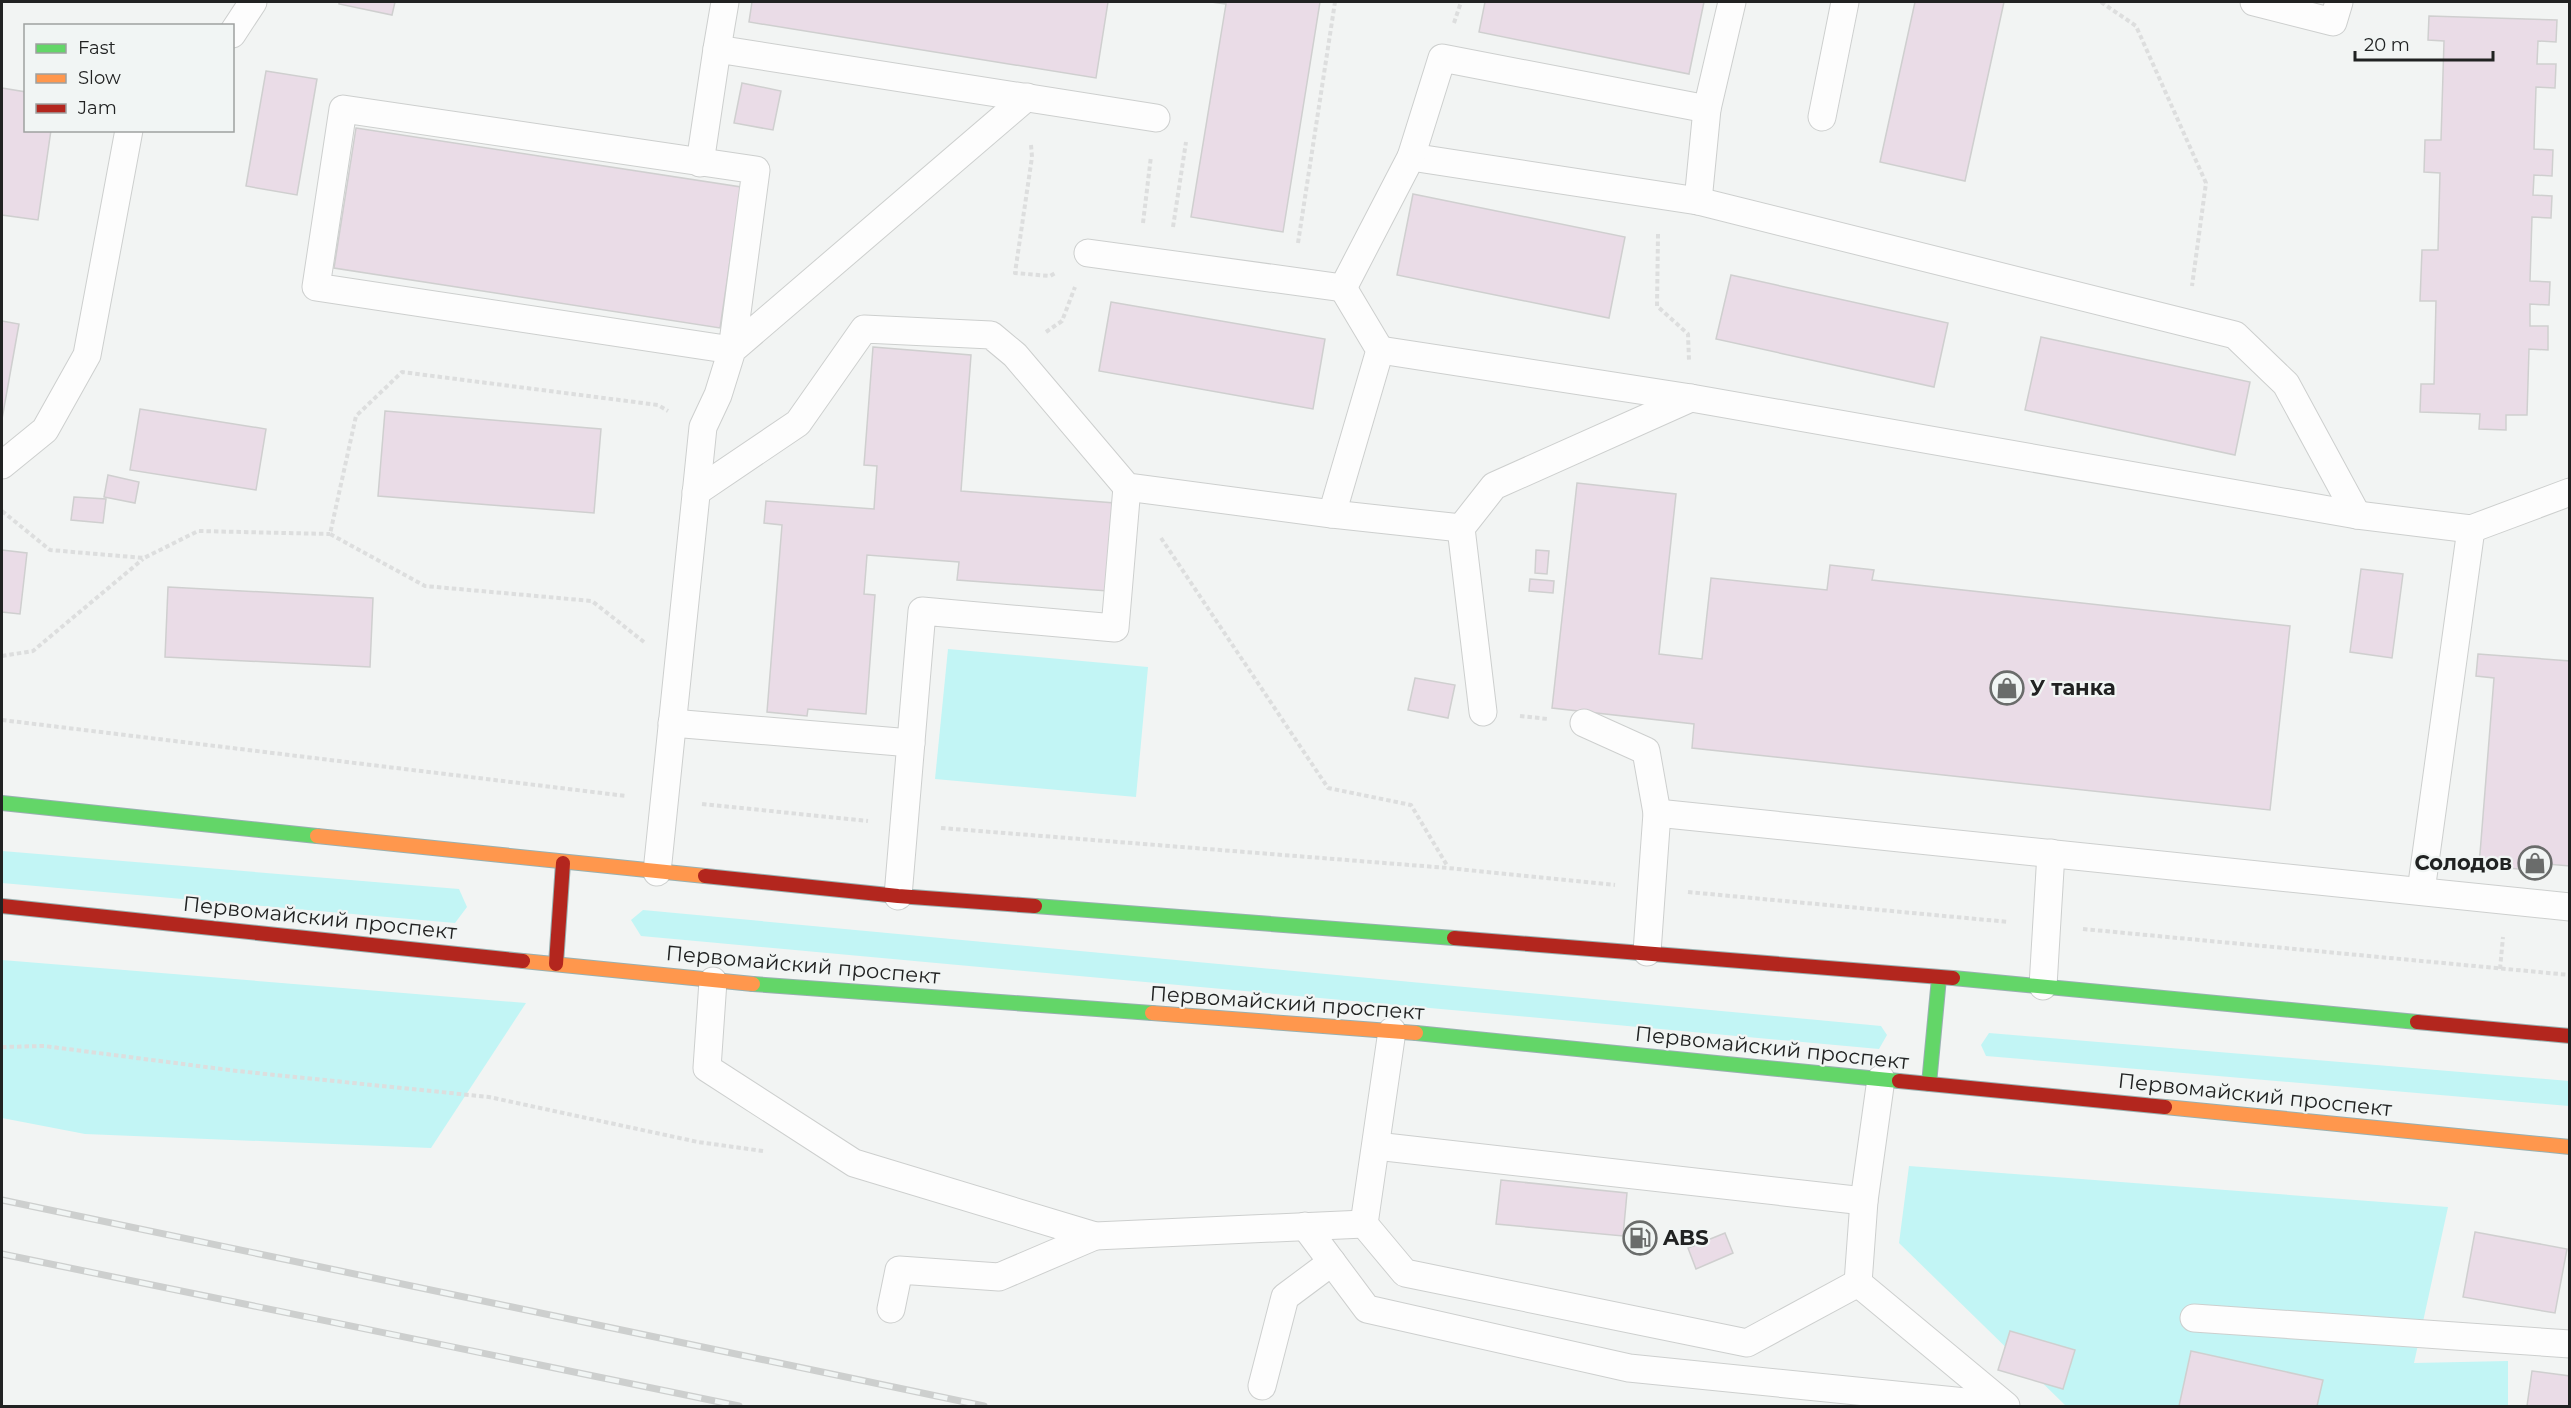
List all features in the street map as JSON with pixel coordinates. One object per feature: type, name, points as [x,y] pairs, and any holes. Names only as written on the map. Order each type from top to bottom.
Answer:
[{"type":"main road","points":[[2,803],[898,896],[1647,952],[2043,986],[2570,1036]]},
{"type":"main road","points":[[556,964],[563,863]]},
{"type":"main road","name":"Первомайский проспект","points":[[2,906],[713,981],[1392,1031],[2570,1147]]},
{"type":"main road","points":[[1929,1084],[1939,978]]},
{"type":"lane","points":[[234,31],[253,2]]},
{"type":"lane","points":[[700,163],[725,2]]},
{"type":"lane","points":[[1698,201],[1707,109],[1732,2]]},
{"type":"lane","points":[[1822,117],[1845,2]]},
{"type":"lane","points":[[2254,2],[2333,22],[2339,2]]},
{"type":"lane","points":[[717,49],[1156,118]]},
{"type":"lane","points":[[1343,288],[1410,157],[1442,58],[1707,109]]},
{"type":"lane","points":[[657,872],[703,427],[718,395],[732,350],[756,170],[343,109],[316,287],[732,350],[1027,97]]},
{"type":"lane","points":[[2,465],[45,430],[87,355],[129,132]]},
{"type":"lane","points":[[1410,157],[1698,201],[2235,335],[2286,384],[2357,515]]},
{"type":"lane","points":[[1088,253],[1343,288]]},
{"type":"lane","points":[[1332,514],[1380,350],[1343,288]]},
{"type":"lane","points":[[696,492],[798,423],[864,329],[991,335],[1015,355],[1127,486],[1332,514],[1461,528]]},
{"type":"lane","points":[[1380,350],[1691,398],[2357,515],[2471,529],[2570,492]]},
{"type":"lane","points":[[1483,712],[1461,528],[1494,486],[1691,398]]},
{"type":"lane","points":[[898,896],[922,611],[1115,628],[1127,486]]},
{"type":"lane","points":[[2421,891],[2471,529]]},
{"type":"lane","points":[[672,723],[911,743]]},
{"type":"lane","points":[[1584,723],[1646,751],[1658,813],[1647,952]]},
{"type":"lane","points":[[1658,813],[2570,907]]},
{"type":"lane","points":[[2043,986],[2051,853]]},
{"type":"lane","points":[[713,981],[707,1068],[854,1163],[1095,1236],[1364,1224]]},
{"type":"lane","points":[[1392,1031],[1364,1224],[1405,1273],[1747,1343],[1858,1283]]},
{"type":"lane","points":[[1858,1283],[1864,1201],[1881,1079]]},
{"type":"lane","points":[[1376,1146],[1864,1201]]},
{"type":"lane","points":[[1305,1226],[1367,1309],[1629,1368],[1804,1396],[2005,1407]]},
{"type":"lane","points":[[891,1309],[899,1269],[999,1277],[1095,1236]]},
{"type":"lane","points":[[1262,1386],[1285,1297],[1332,1262]]},
{"type":"lane","points":[[1858,1283],[2005,1407]]},
{"type":"lane","points":[[2194,1318],[2570,1344]]},
{"type":"path","points":[[1297,247],[1335,2]]},
{"type":"path","points":[[2102,2],[2136,26],[2206,183],[2187,322]]},
{"type":"path","points":[[1156,118],[1189,123],[1173,228],[1184,229]]},
{"type":"path","points":[[1032,156],[1015,273],[1050,276]]},
{"type":"path","points":[[1142,225],[1149,172]]},
{"type":"path","points":[[1691,398],[1688,334],[1657,306],[1657,234],[1698,201]]},
{"type":"path","points":[[1015,355],[1062,321],[1088,253]]},
{"type":"path","points":[[330,534],[356,416],[402,372],[658,405],[673,413]]},
{"type":"path","points":[[2,511],[50,550],[144,558]]},
{"type":"path","points":[[2,656],[33,651],[144,558],[198,531],[330,534],[425,586],[592,601],[678,669]]},
{"type":"path","points":[[1160,535],[1328,788],[1411,805],[1448,868]]},
{"type":"path","points":[[1483,712],[1584,723]]},
{"type":"path","points":[[2,720],[665,801],[904,825],[1448,868],[2570,975]]},
{"type":"path","points":[[2,1047],[44,1046],[237,1071],[489,1097],[698,1142],[765,1151]]},
{"type":"shaded area","points":[[948,649],[1148,667],[1136,797],[935,779]]},
{"type":"shaded area","points":[[2,851],[459,889],[467,907],[455,923],[2,883]]},
{"type":"shaded area","points":[[643,910],[1881,1026],[1887,1035],[1879,1049],[641,936],[631,920]]},
{"type":"shaded area","points":[[2,960],[526,1003],[431,1148],[85,1134],[2,1118]]},
{"type":"shaded area","points":[[1989,1033],[2569,1081],[2569,1106],[1986,1056],[1981,1045]]},
{"type":"shaded area","points":[[1909,1166],[2448,1207],[2414,1363],[2508,1361],[2508,1406],[2066,1406],[1899,1243]]},
{"type":"building","points":[[339,2],[395,2],[392,15],[339,4]]},
{"type":"building","points":[[752,2],[1108,2],[1096,78],[749,22]]},
{"type":"building","points":[[1211,2],[1320,2],[1283,232],[1191,217],[1226,4]]},
{"type":"building","points":[[1485,2],[1704,2],[1689,74],[1479,32]]},
{"type":"building","points":[[1915,2],[2004,2],[1965,181],[1880,162]]},
{"type":"building","points":[[2429,16],[2557,20],[2556,42],[2538,41],[2537,64],[2556,64],[2555,88],[2536,87],[2534,149],[2553,150],[2552,176],[2534,175],[2533,195],[2552,196],[2551,218],[2532,217],[2530,281],[2550,282],[2549,305],[2530,304],[2530,326],[2548,326],[2548,350],[2529,349],[2527,415],[2506,415],[2506,430],[2479,429],[2480,414],[2420,412],[2421,384],[2434,384],[2436,301],[2420,301],[2422,250],[2438,250],[2440,173],[2424,172],[2425,140],[2441,140],[2444,41],[2428,40]]},
{"type":"building","points":[[266,71],[317,79],[297,195],[246,186]]},
{"type":"building","points":[[742,83],[781,91],[773,130],[734,123]]},
{"type":"building","points":[[2,88],[24,92],[24,132],[51,132],[38,220],[2,215]]},
{"type":"building","points":[[356,128],[741,187],[720,328],[334,268]]},
{"type":"building","points":[[1413,194],[1625,237],[1609,318],[1397,275]]},
{"type":"building","points":[[1731,275],[1948,323],[1934,387],[1716,339]]},
{"type":"building","points":[[1111,302],[1325,339],[1313,409],[1099,371]]},
{"type":"building","points":[[2,321],[19,324],[2,419]]},
{"type":"building","points":[[2041,337],[2250,382],[2235,455],[2025,410]]},
{"type":"building","points":[[873,347],[971,355],[961,491],[1115,503],[1108,591],[957,580],[959,562],[867,555],[864,594],[875,595],[866,714],[808,709],[807,716],[767,712],[782,525],[764,523],[766,501],[874,509],[877,466],[864,465]]},
{"type":"building","points":[[140,409],[266,429],[256,490],[130,470]]},
{"type":"building","points":[[385,411],[601,429],[594,513],[378,496]]},
{"type":"building","points":[[108,475],[139,482],[135,503],[104,497]]},
{"type":"building","points":[[1577,483],[1676,494],[1659,654],[1702,659],[1711,578],[1827,590],[1830,565],[1874,570],[1872,580],[2290,626],[2270,810],[1692,748],[1694,724],[1552,708]]},
{"type":"building","points":[[74,497],[106,499],[103,523],[71,520]]},
{"type":"building","points":[[2,550],[27,553],[20,614],[2,612]]},
{"type":"building","points":[[1536,550],[1549,551],[1547,574],[1535,573]]},
{"type":"building","points":[[2361,569],[2403,574],[2392,658],[2350,652]]},
{"type":"building","points":[[1530,579],[1554,581],[1553,593],[1529,591]]},
{"type":"building","points":[[168,587],[373,598],[370,667],[165,657]]},
{"type":"building","points":[[2478,654],[2570,661],[2570,866],[2520,862],[2519,869],[2479,866],[2494,678],[2476,676]]},
{"type":"building","points":[[1415,678],[1455,685],[1448,718],[1408,710]]},
{"type":"building","points":[[1501,1180],[1627,1193],[1623,1236],[1496,1224]]},
{"type":"building","points":[[2475,1232],[2567,1249],[2555,1313],[2463,1297]]},
{"type":"building","points":[[1725,1233],[1733,1253],[1696,1269],[1688,1248]]},
{"type":"building","points":[[2010,1331],[2075,1350],[2063,1389],[1998,1370]]},
{"type":"building","points":[[2191,1351],[2323,1380],[2317,1406],[2179,1406]]},
{"type":"building","points":[[2532,1371],[2570,1376],[2570,1406],[2527,1406]]},
{"type":"railway","points":[[2,1200],[984,1406]]},
{"type":"railway","points":[[2,1254],[739,1406]]},
{"type":"traffic: fast","points":[[2,803],[317,836]]},
{"type":"traffic: fast","points":[[1035,906],[1454,938]]},
{"type":"traffic: fast","points":[[1929,1084],[1939,978]]},
{"type":"traffic: fast","points":[[1953,978],[2417,1022]]},
{"type":"traffic: fast","points":[[753,984],[1152,1013]]},
{"type":"traffic: fast","points":[[1416,1033],[1899,1081]]},
{"type":"traffic: slow","points":[[317,836],[705,876]]},
{"type":"traffic: slow","points":[[523,961],[753,984]]},
{"type":"traffic: slow","points":[[1152,1013],[1416,1033]]},
{"type":"traffic: slow","points":[[2165,1107],[2570,1147]]},
{"type":"traffic: jam","points":[[556,964],[563,863]]},
{"type":"traffic: jam","points":[[705,876],[898,896],[1035,906]]},
{"type":"traffic: jam","points":[[2,906],[523,961]]},
{"type":"traffic: jam","points":[[1454,938],[1953,978]]},
{"type":"traffic: jam","points":[[2417,1022],[2570,1036]]},
{"type":"traffic: jam","points":[[1899,1081],[2165,1107]]},
{"type":"place","name":"У танка","points":[[2007,688]]},
{"type":"place","name":"Солодов","points":[[2535,863]]},
{"type":"place","name":"ABS","points":[[1640,1238]]}]
